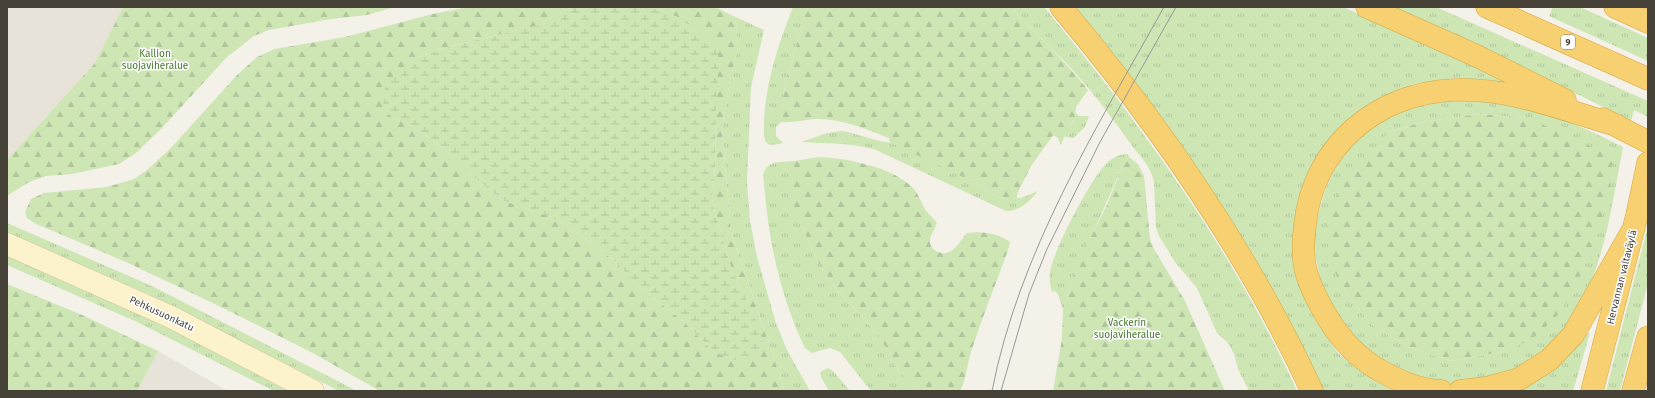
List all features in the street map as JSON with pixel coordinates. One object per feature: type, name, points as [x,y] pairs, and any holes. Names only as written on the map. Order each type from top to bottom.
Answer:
[{"type":"highway","points":[[1061,7],[1108,64],[1152,122],[1202,197],[1245,264],[1279,323],[1312,391]]},
{"type":"highway","points":[[1367,7],[1477,56],[1648,142]]},
{"type":"highway","name":"9","points":[[1487,7],[1648,79]]},
{"type":"highway","points":[[1615,7],[1648,22]]},
{"type":"highway","points":[[1441,391],[1424,390],[1393,378],[1363,360],[1336,332],[1321,308],[1307,274],[1303,244],[1306,217],[1312,188],[1323,166],[1338,143],[1355,127],[1380,110],[1401,100],[1423,93],[1454,90],[1487,91],[1516,96],[1616,125]]},
{"type":"highway","name":"Hervannan valtaväylä","points":[[1592,391],[1635,222],[1648,163]]},
{"type":"highway","points":[[1460,391],[1486,388],[1519,378],[1549,360],[1573,335],[1635,222]]},
{"type":"highway","points":[[1633,391],[1648,337]]},
{"type":"main road","name":"Pehkusuonkatu","points":[[7,244],[171,317],[313,391]]},
{"type":"shaded area","points":[[7,7],[123,7],[95,63],[7,160]]},
{"type":"shaded area","points":[[158,351],[228,391],[137,391]]},
{"type":"green space","name":"Kallion suojaviheralue","points":[[123,7],[395,7],[367,15],[331,19],[269,30],[254,36],[227,57],[161,129],[136,153],[119,164],[72,174],[46,176],[29,182],[7,196],[7,160],[95,63]]},
{"type":"green space","points":[[468,7],[571,7],[536,26],[455,45],[415,58],[393,118],[407,123],[440,145],[463,168],[502,200],[551,217],[575,231],[616,262],[638,286],[682,320],[714,352],[756,320],[732,270],[712,202],[715,166],[716,103],[680,18],[650,7],[715,7],[731,15],[736,24],[738,48],[729,84],[722,129],[731,232],[785,391],[380,391],[309,351],[219,306],[126,262],[34,223],[27,218],[25,212],[31,199],[44,193],[107,187],[134,179],[147,170],[170,149],[237,75],[257,57],[275,49],[345,37],[433,14]]},
{"type":"green space","points":[[571,7],[650,7],[680,18],[716,44],[719,60],[716,103],[715,166],[712,202],[732,270],[756,320],[762,338],[762,348],[756,356],[740,362],[714,352],[682,320],[638,286],[616,262],[575,231],[551,217],[502,200],[463,168],[440,145],[407,123],[393,118],[383,110],[385,87],[415,58],[455,45],[536,26]]},
{"type":"green space","points":[[793,7],[807,7],[783,95],[781,122],[776,127],[776,136],[783,143],[771,145],[767,144],[764,135],[767,92],[782,36]]},
{"type":"green space","points":[[807,7],[1011,7],[1060,58],[1088,90],[1076,107],[1075,119],[1067,129],[1054,134],[1031,166],[1017,194],[1017,198],[1008,203],[985,188],[890,142],[889,138],[862,128],[844,122],[825,119],[781,122],[783,95]]},
{"type":"green space","points":[[1011,7],[1044,7],[1116,97],[1150,143],[1215,239],[1272,339],[1297,391],[1249,391],[1238,369],[1234,354],[1228,343],[1217,333],[1197,288],[1175,262],[1159,236],[1156,228],[1154,182],[1150,171],[1141,156],[1086,85]]},
{"type":"green space","points":[[1074,7],[1343,7],[1518,85],[1487,80],[1454,78],[1414,84],[1384,96],[1354,114],[1327,143],[1307,178],[1318,323],[1338,353],[1366,375],[1397,391],[1320,391],[1151,103],[1098,34]]},
{"type":"green space","points":[[1391,7],[1436,7],[1648,101],[1648,117],[1634,110],[1631,121],[1539,75]]},
{"type":"green space","points":[[1553,7],[1580,7],[1648,38],[1648,61],[1549,16]]},
{"type":"green space","points":[[731,15],[764,30],[751,87],[747,182],[750,220],[757,257],[775,320],[786,348],[810,391],[785,391],[731,232],[722,129],[729,84],[738,48],[736,24]]},
{"type":"green space","points":[[1464,98],[1505,102],[1539,111],[1596,134],[1623,147],[1604,243],[1592,279],[1584,297],[1566,327],[1543,353],[1522,366],[1497,377],[1470,384],[1457,385],[1437,382],[1393,367],[1376,358],[1352,337],[1341,324],[1326,295],[1320,279],[1315,239],[1320,208],[1332,174],[1346,152],[1363,133],[1384,118],[1412,106]],"holes":[[[1479,114],[1528,118],[1507,351],[1450,361],[1409,347],[1371,324],[1344,290],[1389,132],[1422,122]]]},
{"type":"green space","points":[[1076,113],[1079,116],[1089,116],[1085,127],[1073,138],[1064,137],[1061,145],[1057,137],[1053,135],[1071,125]]},
{"type":"green space","points":[[1479,114],[1528,118],[1613,157],[1610,186],[1595,242],[1570,298],[1556,317],[1533,338],[1507,351],[1450,361],[1409,347],[1371,324],[1344,290],[1330,262],[1326,216],[1351,172],[1389,132],[1422,122]]},
{"type":"green space","points":[[842,131],[890,142],[932,161],[985,188],[1004,201],[1008,202],[1038,191],[1028,202],[1016,210],[1006,211],[876,150],[848,144],[801,142],[827,133]]},
{"type":"green space","points":[[1128,154],[1129,157],[1122,167],[1072,281],[1063,310],[1058,294],[1055,291],[1052,292],[1050,284],[1050,271],[1053,260],[1074,214],[1092,182],[1108,162],[1114,157]]},
{"type":"green space","points":[[819,157],[842,159],[868,165],[893,174],[904,180],[912,187],[926,211],[937,223],[930,240],[934,250],[943,253],[951,251],[958,245],[967,233],[989,233],[1010,242],[976,336],[960,391],[919,391],[906,379],[895,365],[878,334],[839,292],[817,261],[795,209],[791,191],[795,161]]},
{"type":"green space","name":"Vackerin suojaviheralue","points":[[1129,157],[1138,164],[1144,176],[1150,239],[1154,249],[1185,301],[1225,391],[1053,391],[1062,338],[1063,310],[1072,281],[1080,259],[1107,205],[1122,167]]},
{"type":"green space","points":[[795,161],[793,168],[795,209],[817,261],[839,292],[878,334],[895,365],[906,379],[919,391],[871,391],[840,352],[830,348],[812,353],[805,348],[790,311],[778,273],[770,235],[764,181],[764,174],[769,165]]},
{"type":"green space","points":[[7,223],[152,286],[357,391],[339,391],[148,294],[7,233]]},
{"type":"green space","points":[[1648,225],[1648,283],[1620,391],[1606,391]]},
{"type":"green space","points":[[7,255],[140,313],[292,391],[274,391],[137,322],[7,265]]},
{"type":"green space","points":[[7,284],[82,315],[158,351],[137,391],[7,391]]},
{"type":"green space","points":[[1585,333],[1590,333],[1573,391],[1520,391],[1540,379],[1556,366]]},
{"type":"green space","points":[[828,368],[833,371],[850,391],[829,391],[821,377],[820,372]]},
{"type":"tram line","points":[[992,391],[1004,340],[1040,241],[1087,145],[1164,7]]},
{"type":"tram line","points":[[1001,391],[1029,294],[1047,249],[1100,142],[1176,7]]}]
